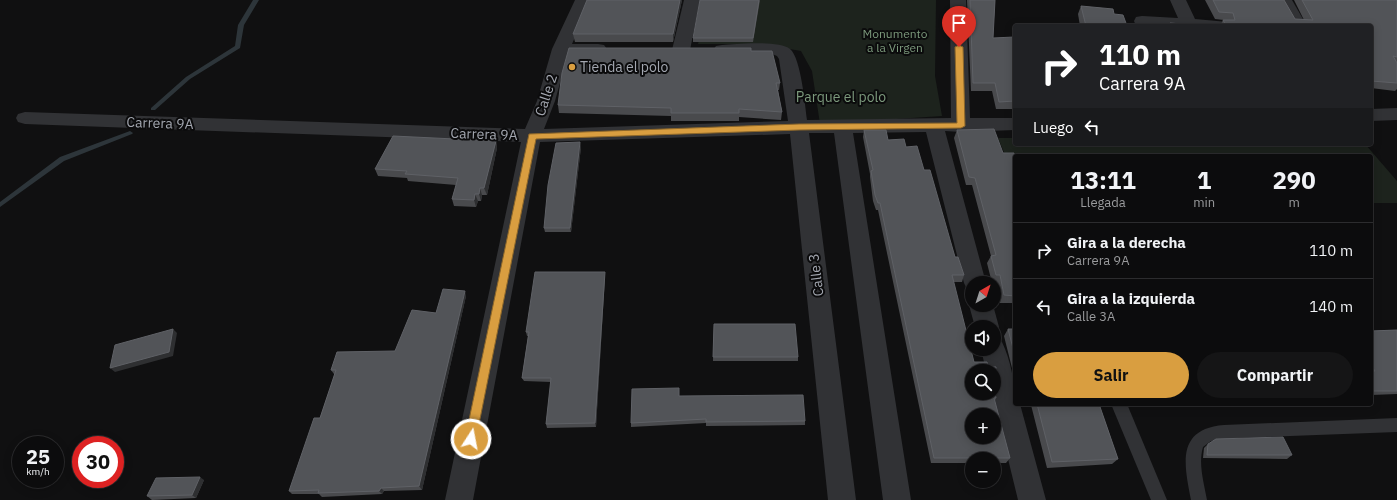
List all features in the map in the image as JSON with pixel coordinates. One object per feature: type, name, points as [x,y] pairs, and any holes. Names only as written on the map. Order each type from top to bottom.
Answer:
[{"type":"street","name":"Calle 2","points":[[459,500],[532,136],[546,101],[561,49],[583,0]]},
{"type":"street","name":"Calle 3","points":[[692,0],[686,50],[773,49],[783,52],[788,59],[799,127],[842,500]]},
{"type":"street","points":[[958,0],[961,126]]},
{"type":"street","points":[[1178,0],[1188,23]]},
{"type":"street","points":[[1284,0],[1298,24]]},
{"type":"street","points":[[1143,24],[1199,24]]},
{"type":"street","points":[[561,49],[617,50]]},
{"type":"street","points":[[1373,115],[1397,114]]},
{"type":"street","name":"Carrera 9A","points":[[25,118],[532,136],[799,127],[961,126],[1013,124]]},
{"type":"street","points":[[843,126],[897,500]]},
{"type":"street","points":[[934,126],[973,276]]},
{"type":"street","points":[[995,356],[1032,500]]},
{"type":"lane","points":[[1120,406],[1159,500]]},
{"type":"lane","points":[[1199,500],[1193,467],[1194,449],[1201,438],[1212,433],[1397,425]]},
{"type":"green space","name":"Monumento a la Virgen","points":[[710,0],[936,0],[935,76],[942,116],[820,124],[812,71],[801,51],[761,44],[698,44]]},
{"type":"green space","points":[[998,138],[1013,138],[1013,146],[1367,146],[1397,181],[1397,203],[1373,203],[1373,154],[1013,154],[1013,173]]},
{"type":"building","points":[[587,0],[680,0],[673,34],[573,34]]},
{"type":"building","points":[[700,0],[759,0],[753,38],[693,38]]},
{"type":"building","points":[[970,0],[995,0],[993,38],[1013,37],[1013,101],[999,102],[995,83],[973,83]]},
{"type":"building","points":[[1213,0],[1284,0],[1295,19],[1313,20],[1302,0],[1397,0],[1397,57],[1393,56],[1397,63],[1397,83],[1373,81],[1373,24],[1225,24],[1223,20],[1235,20],[1233,13],[1219,12]]},
{"type":"building","points":[[1081,6],[1113,9],[1114,14],[1123,15],[1126,24],[1086,24]]},
{"type":"building","points":[[569,48],[751,48],[751,51],[772,51],[780,83],[776,83],[782,112],[739,109],[739,113],[671,113],[671,108],[558,105],[562,73]]},
{"type":"building","points":[[994,129],[1003,153],[1014,154],[1013,296],[1004,295],[1001,276],[996,275],[991,256],[996,255],[975,178],[969,177],[957,130]]},
{"type":"building","points":[[864,130],[886,130],[888,140],[904,139],[906,147],[917,146],[924,170],[930,170],[955,257],[958,257],[964,275],[952,275],[965,326],[965,356],[972,356],[974,362],[987,362],[988,364],[965,364],[965,400],[995,400],[997,408],[965,408],[965,444],[1001,444],[1001,424],[1010,458],[1001,458],[1001,452],[965,452],[965,458],[934,458],[880,203],[878,203],[875,195],[871,171],[873,170]]},
{"type":"building","points":[[393,136],[496,141],[484,188],[480,188],[479,194],[475,194],[474,200],[452,199],[458,178],[405,174],[407,171],[375,169]]},
{"type":"building","points":[[580,142],[570,228],[544,228],[548,185],[556,143]]},
{"type":"building","points":[[535,272],[605,272],[595,423],[546,424],[551,378],[522,378],[529,332],[526,332]]},
{"type":"building","points":[[443,289],[465,291],[419,486],[381,488],[379,491],[318,493],[319,490],[289,491],[314,418],[320,418],[336,370],[331,370],[337,352],[395,351],[412,310],[436,313]]},
{"type":"building","points":[[714,324],[795,324],[798,357],[713,357]]},
{"type":"building","points":[[173,329],[169,352],[110,368],[115,345]]},
{"type":"building","points":[[1008,329],[1013,329],[1013,348]]},
{"type":"building","points":[[1397,330],[1397,391],[1373,391],[1373,371],[1375,371],[1373,368],[1373,331]]},
{"type":"building","points":[[679,388],[679,396],[803,395],[805,421],[706,422],[706,419],[631,423],[632,389]]},
{"type":"building","points":[[1038,406],[1100,406],[1118,459],[1052,462]]},
{"type":"building","points":[[1283,437],[1292,455],[1207,455],[1208,444],[1216,439]]},
{"type":"building","points":[[200,477],[192,495],[147,496],[156,478]]},
{"type":"waterway","points":[[153,109],[188,78],[238,47],[241,25],[256,0]]},
{"type":"waterway","points":[[0,205],[62,159],[130,133]]},
{"type":"place","name":"Tienda el polo","points":[[572,67]]},
{"type":"route","points":[[471,439],[532,136],[799,127],[961,126],[959,47]]},
{"type":"park label","name":"Parque el polo","points":[[841,97]]}]
